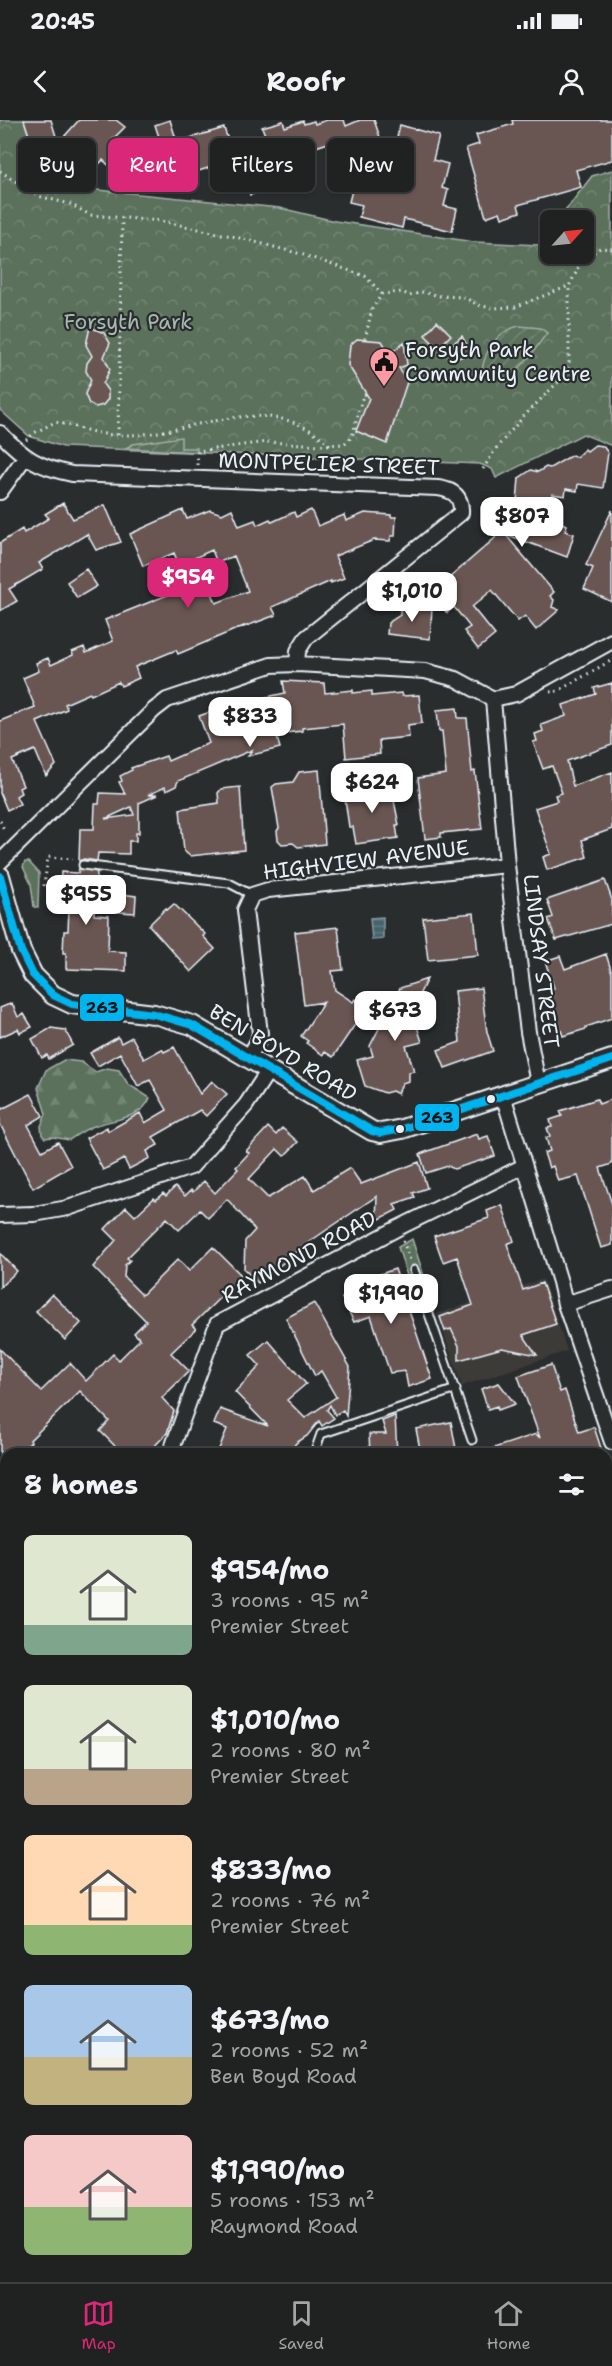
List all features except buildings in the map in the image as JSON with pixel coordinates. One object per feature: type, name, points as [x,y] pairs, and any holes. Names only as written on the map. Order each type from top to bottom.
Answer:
[{"type":"street","name":"MONTPELIER STREET","points":[[0,433],[21,454],[49,470],[72,474],[438,488],[450,490],[459,498],[460,513],[306,638],[298,651],[297,664]]},
{"type":"street","points":[[0,492],[21,454]]},
{"type":"street","points":[[0,862],[154,710],[167,700],[270,665],[297,664],[425,671],[456,679],[493,699],[516,694],[612,641]]},
{"type":"street","name":"LINDSAY STREET","points":[[493,699],[507,865],[528,1032],[538,1083]]},
{"type":"street","name":"HIGHVIEW AVENUE","points":[[249,1057],[260,1033],[245,910],[252,895],[268,890],[507,865]]},
{"type":"street","name":"BEN BOYD ROAD","points":[[0,876],[21,951],[38,981],[53,995],[72,1004],[154,1014],[192,1025],[363,1127],[381,1133],[402,1129],[612,1059]]},
{"type":"street","points":[[0,1215],[34,1214],[68,1208],[191,1167],[246,1105],[269,1070]]},
{"type":"street","points":[[502,1095],[561,1282],[565,1304],[612,1442]]},
{"type":"street","name":"RAYMOND ROAD","points":[[172,1448],[217,1324],[398,1228],[524,1166]]},
{"type":"street","points":[[565,1304],[612,1289]]},
{"type":"lane","points":[[82,865],[230,883],[252,895]]},
{"type":"lane","points":[[414,1270],[472,1440]]},
{"type":"lane","points":[[316,1448],[321,1434],[456,1389]]},
{"type":"path","points":[[0,171],[38,196],[70,204],[90,214],[161,221],[301,254],[365,276],[382,294]]},
{"type":"path","points":[[118,435],[122,218]]},
{"type":"path","points":[[483,469],[497,447],[561,379],[569,366],[569,286],[580,262],[600,248],[612,249]]},
{"type":"path","points":[[382,294],[402,292],[410,296],[421,292],[464,297],[478,305],[492,309],[515,307],[569,286]]},
{"type":"path","points":[[365,339],[372,309],[382,294]]},
{"type":"path","points":[[196,479],[198,452],[267,442],[344,444],[352,437],[363,395],[366,394]]},
{"type":"path","points":[[21,454],[34,433],[55,422],[93,433],[118,435],[143,434],[218,419],[273,416],[294,421],[330,445]]},
{"type":"path","points":[[0,821],[4,830]]},
{"type":"path","points":[[44,886],[48,857],[70,858],[82,865]]},
{"type":"path","points":[[398,1228],[414,1270]]},
{"type":"shaded area","points":[[543,1279],[567,1351],[462,1386],[437,1314]]},
{"type":"green space","name":"Forsyth Park","points":[[0,120],[24,120],[30,138],[18,138],[18,192],[96,192],[96,190],[280,208],[335,221],[474,242],[540,245],[540,264],[594,264],[594,210],[566,210],[592,176],[612,170],[612,446],[583,434],[496,478],[492,469],[480,464],[63,447],[29,436],[0,410]]},
{"type":"green space","points":[[519,326],[540,328],[547,333],[519,369],[501,378],[492,377],[482,370],[489,348],[504,332]]},
{"type":"green space","points":[[181,437],[181,448],[197,448],[197,452],[126,448],[133,444]]},
{"type":"green space","points":[[25,862],[29,862],[39,873],[38,908],[34,907],[31,884],[23,867]]},
{"type":"green space","points":[[64,1060],[81,1062],[96,1072],[107,1068],[119,1070],[128,1084],[150,1098],[141,1110],[134,1114],[91,1127],[69,1140],[45,1138],[42,1135],[41,1126],[46,1114],[38,1088],[46,1070]]},
{"type":"green space","points":[[412,1239],[424,1276],[409,1282],[398,1247]]},
{"type":"water","points":[[383,917],[383,939],[372,940],[370,918]]},
{"type":"transit line","name":"263","points":[[0,876],[21,951],[33,975],[53,995],[72,1004],[154,1014],[192,1025],[372,1131],[381,1133],[402,1129],[612,1059]]},
{"type":"place","name":"Forsyth Park Community Centre","points":[[384,388]]}]
